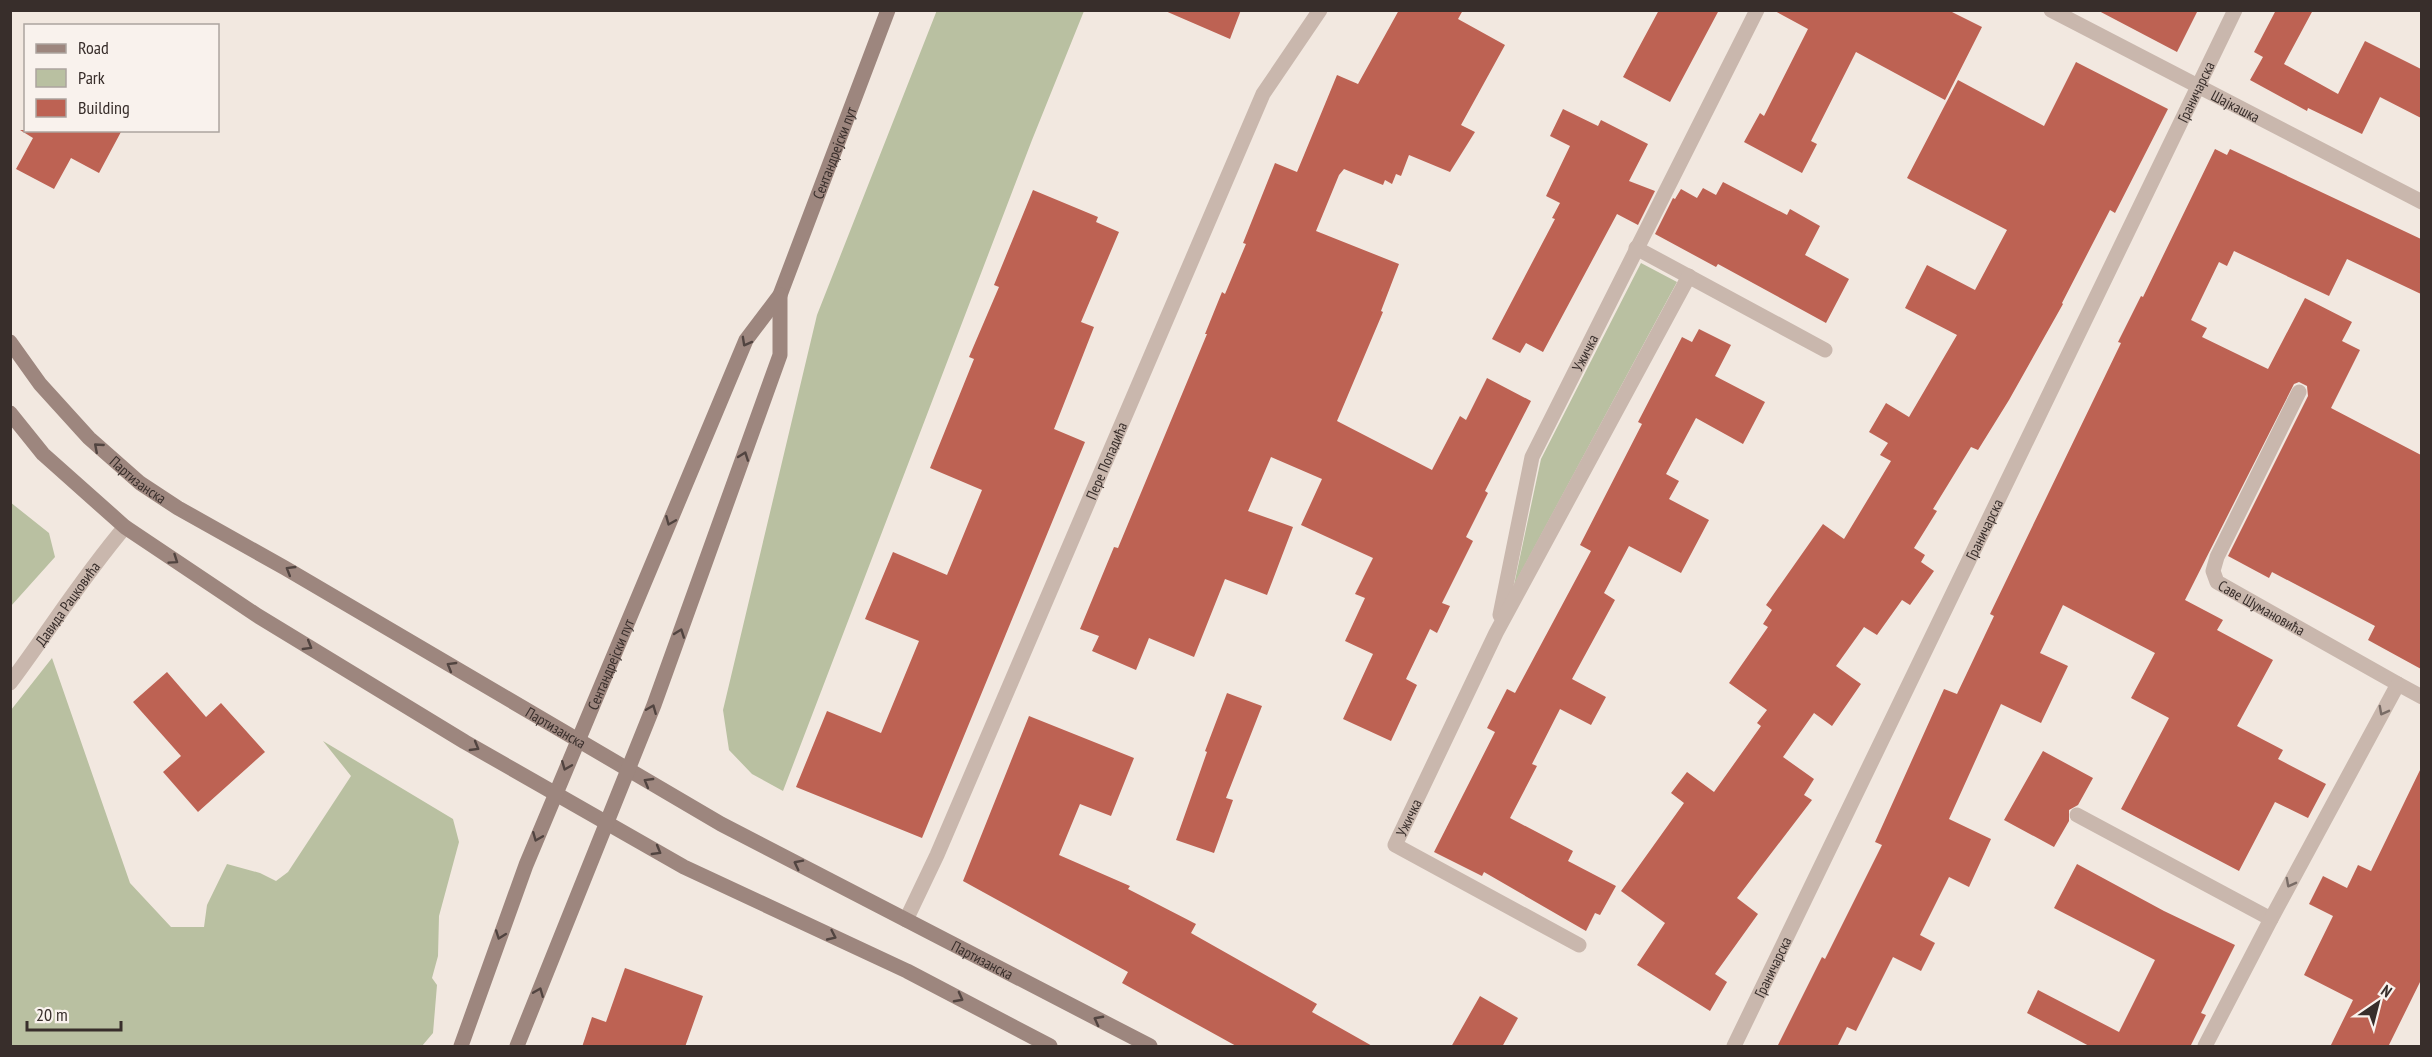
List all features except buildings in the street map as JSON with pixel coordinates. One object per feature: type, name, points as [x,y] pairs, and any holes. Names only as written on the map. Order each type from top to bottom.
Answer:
[{"type":"main road","name":"Сентандрејски пут","points":[[461,1047],[526,865],[577,739],[746,340],[780,295],[888,10]]},
{"type":"main road","name":"Сентандрејски пут","points":[[517,1047],[654,705],[780,356],[780,295]]},
{"type":"main road","name":"Партизанска","points":[[10,342],[40,384],[89,438],[140,483],[178,508],[285,567],[721,824],[1150,1047]]},
{"type":"main road","points":[[10,413],[44,454],[125,527],[258,616],[465,742],[684,867],[908,971],[1050,1047]]},
{"type":"street","name":"Пере Попадића","points":[[906,920],[942,844],[1263,94],[1320,10]]},
{"type":"street","name":"Ужичка","points":[[1496,633],[1532,457],[1757,10]]},
{"type":"street","name":"Шајкашка","points":[[2051,10],[2421,202]]},
{"type":"street","name":"Граничарска","points":[[1734,1047],[2235,10]]},
{"type":"street","points":[[1636,248],[1825,350]]},
{"type":"street","name":"Ужичка","points":[[1579,945],[1395,845],[1496,633],[1689,276]]},
{"type":"street","name":"Саве Шумановића","points":[[2300,392],[2217,557],[2213,571],[2217,582],[2421,697]]},
{"type":"street","name":"Давида Рацковића","points":[[10,682],[51,629],[94,564],[125,527]]},
{"type":"street","points":[[2205,1047],[2271,919],[2398,684]]},
{"type":"street","points":[[2077,815],[2271,919]]},
{"type":"green space","points":[[937,10],[1084,11],[1032,140],[783,791],[752,774],[729,750],[723,710],[817,315]]},
{"type":"green space","points":[[1641,263],[1677,282],[1514,585],[1541,459]]},
{"type":"green space","points":[[10,502],[49,533],[55,557],[11,606]]},
{"type":"green space","points":[[52,658],[130,883],[171,927],[204,927],[207,905],[227,864],[260,873],[276,881],[288,872],[351,776],[323,741],[453,819],[459,842],[439,916],[438,956],[432,978],[437,985],[433,1033],[422,1046],[11,1046],[11,710]]}]
